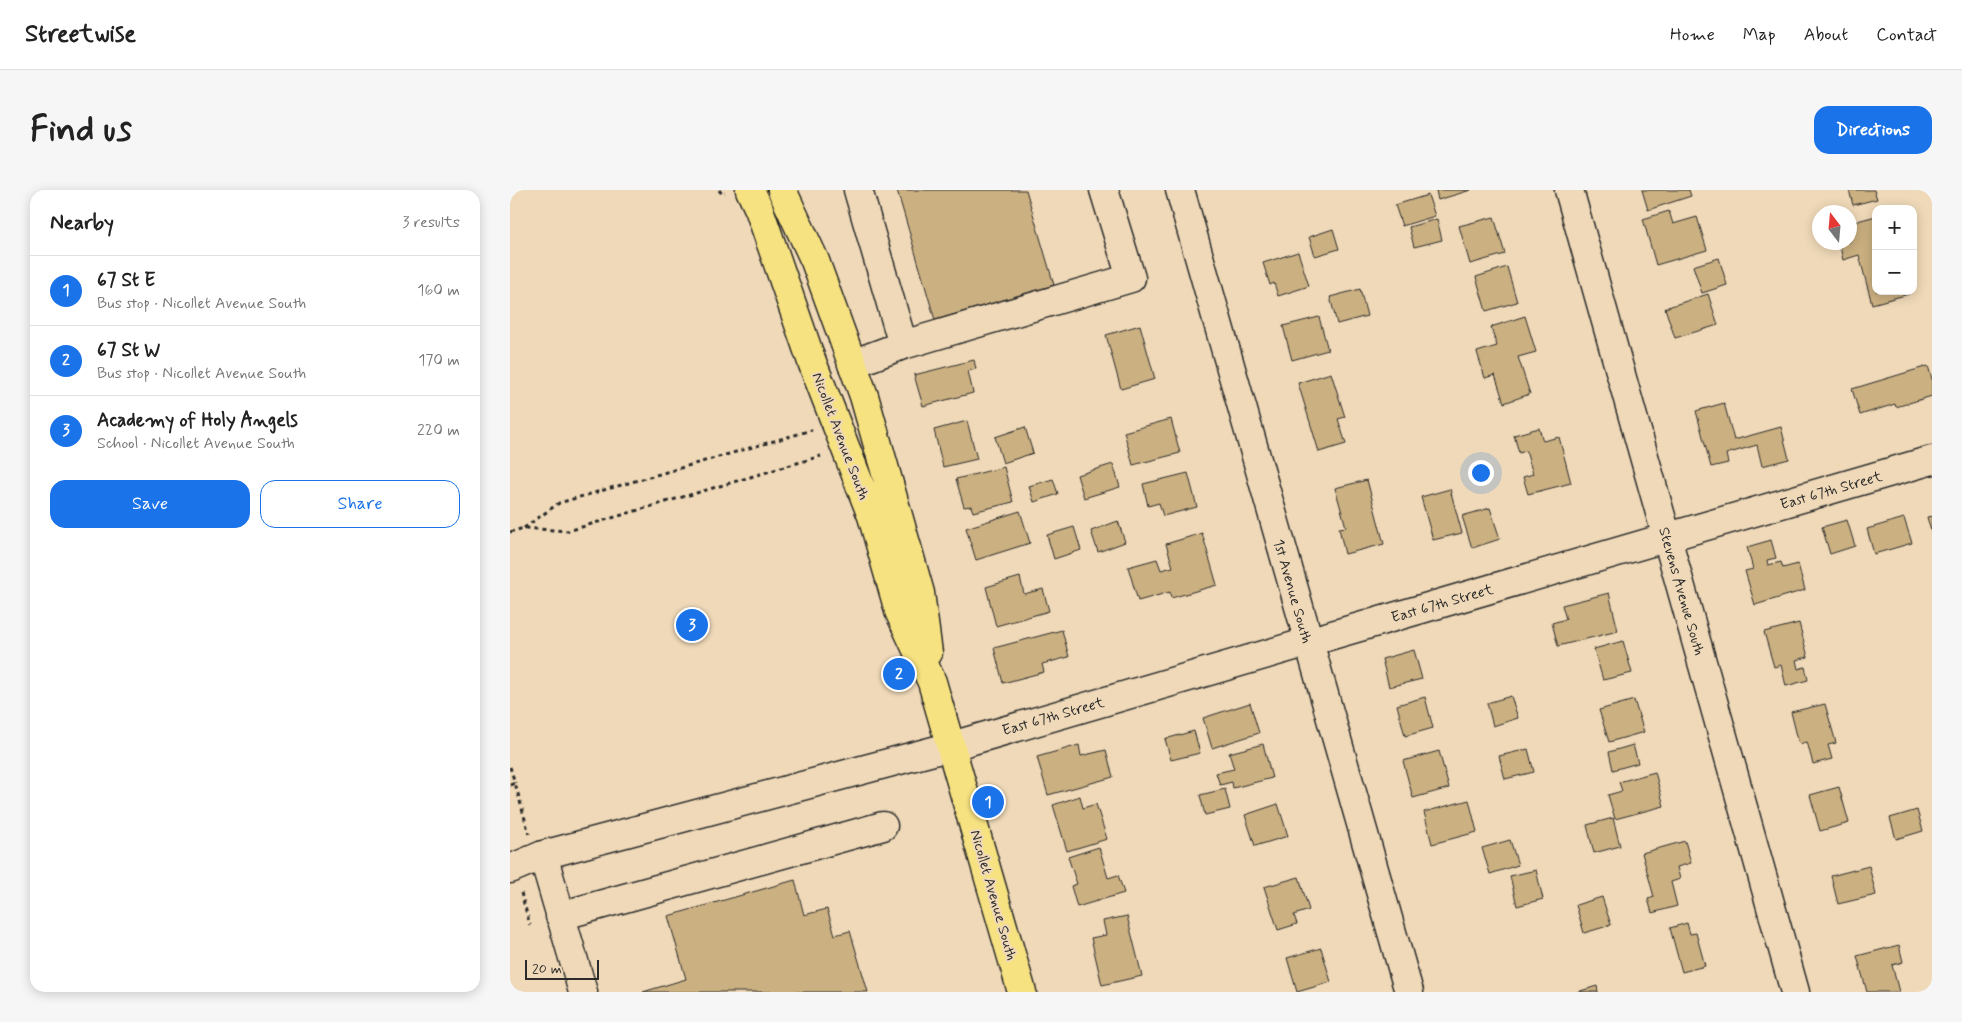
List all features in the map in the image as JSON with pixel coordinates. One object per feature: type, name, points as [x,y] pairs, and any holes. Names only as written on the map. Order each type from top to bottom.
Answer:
[{"type":"main road","name":"Nicollet Avenue South","points":[[750,190],[759,209],[812,362],[872,516],[899,611],[932,682],[1022,992]]},
{"type":"main road","name":"Nicollet Avenue South","points":[[782,190],[815,261],[864,396],[920,593],[932,682]]},
{"type":"street","points":[[858,190],[903,346]]},
{"type":"street","points":[[852,364],[903,346],[1131,278],[1104,190]]},
{"type":"street","name":"1st Avenue South","points":[[1180,190],[1409,992]]},
{"type":"street","name":"Stevens Avenue South","points":[[1569,190],[1795,992]]},
{"type":"street","name":"East 67th Street","points":[[537,846],[952,746],[1932,460]]},
{"type":"street","points":[[560,916],[883,826]]},
{"type":"street","points":[[510,854],[537,846]]},
{"type":"street","points":[[515,878],[537,846]]},
{"type":"street","points":[[537,846],[583,992]]},
{"type":"path","points":[[719,190],[722,194]]},
{"type":"path","points":[[510,532],[524,528],[559,503],[812,430]]},
{"type":"path","points":[[524,528],[568,531],[824,456]]},
{"type":"path","points":[[510,767],[537,846]]},
{"type":"path","points":[[510,785],[515,784]]},
{"type":"path","points":[[515,878],[530,925]]},
{"type":"building","points":[[897,190],[1026,190],[1054,285],[935,320]]},
{"type":"building","points":[[1436,190],[1471,190],[1438,200]]},
{"type":"building","points":[[1642,190],[1689,190],[1691,196],[1648,210]]},
{"type":"building","points":[[1849,190],[1874,190],[1877,199],[1853,205]]},
{"type":"building","points":[[1428,195],[1435,216],[1402,226],[1395,205]]},
{"type":"building","points":[[1669,211],[1673,224],[1697,217],[1707,250],[1656,265],[1643,219]]},
{"type":"building","points":[[1494,217],[1505,254],[1470,264],[1459,226]]},
{"type":"building","points":[[1872,217],[1872,295],[1905,295],[1872,304],[1859,255],[1843,260],[1841,250],[1857,250],[1857,221]]},
{"type":"building","points":[[1437,219],[1442,240],[1414,247],[1409,227]]},
{"type":"building","points":[[1333,229],[1339,249],[1315,256],[1309,237]]},
{"type":"building","points":[[1298,252],[1309,286],[1278,296],[1274,283],[1270,285],[1263,263]]},
{"type":"building","points":[[1719,258],[1727,285],[1702,293],[1693,266]]},
{"type":"building","points":[[1507,267],[1517,302],[1486,311],[1476,277]]},
{"type":"building","points":[[1360,289],[1367,316],[1337,324],[1330,297]]},
{"type":"building","points":[[1708,294],[1718,325],[1675,338],[1665,308]]},
{"type":"building","points":[[1525,316],[1536,352],[1518,357],[1530,394],[1504,403],[1495,375],[1485,378],[1477,352],[1497,346],[1491,327]]},
{"type":"building","points":[[1319,317],[1328,350],[1292,360],[1283,326]]},
{"type":"building","points":[[1140,325],[1155,379],[1121,389],[1106,335]]},
{"type":"building","points":[[974,360],[976,369],[968,371],[973,393],[923,406],[914,375]]},
{"type":"building","points":[[1928,366],[1932,379],[1932,396],[1896,407],[1895,404],[1860,415],[1852,389]]},
{"type":"building","points":[[1331,373],[1345,417],[1338,419],[1346,444],[1319,452],[1298,383]]},
{"type":"building","points":[[1724,403],[1734,440],[1781,427],[1789,459],[1762,466],[1757,445],[1726,454],[1728,463],[1711,467],[1696,411]]},
{"type":"building","points":[[1171,419],[1180,453],[1133,465],[1124,432]]},
{"type":"building","points":[[967,421],[977,459],[943,467],[934,430]]},
{"type":"building","points":[[1025,427],[1033,453],[1003,463],[995,437]]},
{"type":"building","points":[[1539,428],[1543,441],[1559,437],[1571,483],[1528,494],[1523,477],[1533,474],[1526,451],[1519,453],[1514,435]]},
{"type":"building","points":[[1113,464],[1120,487],[1084,498],[1077,475]]},
{"type":"building","points":[[1004,467],[1013,502],[973,512],[971,506],[964,507],[956,479]]},
{"type":"building","points":[[1188,473],[1197,507],[1163,516],[1159,503],[1148,506],[1143,484]]},
{"type":"building","points":[[1053,479],[1058,494],[1034,502],[1029,486]]},
{"type":"building","points":[[1367,480],[1384,544],[1345,554],[1339,528],[1346,527],[1335,488]]},
{"type":"building","points":[[1450,489],[1462,533],[1433,540],[1421,497]]},
{"type":"building","points":[[1490,508],[1500,539],[1472,548],[1462,516]]},
{"type":"building","points":[[1020,511],[1030,543],[976,560],[966,528]]},
{"type":"building","points":[[1932,516],[1932,535],[1927,517]]},
{"type":"building","points":[[1904,518],[1912,543],[1874,554],[1867,529]]},
{"type":"building","points":[[1847,520],[1855,546],[1830,554],[1822,527]]},
{"type":"building","points":[[1118,521],[1125,542],[1098,552],[1091,531]]},
{"type":"building","points":[[1074,527],[1081,550],[1054,559],[1047,535]]},
{"type":"building","points":[[1202,533],[1217,585],[1171,598],[1170,592],[1138,601],[1128,567],[1157,559],[1161,570],[1173,567],[1166,544]]},
{"type":"building","points":[[1771,540],[1776,558],[1767,560],[1768,565],[1781,562],[1783,568],[1798,564],[1805,590],[1755,605],[1745,571],[1753,569],[1747,547]]},
{"type":"building","points":[[1020,577],[1024,594],[1043,589],[1049,611],[996,626],[986,587]]},
{"type":"building","points":[[1609,593],[1618,631],[1558,646],[1552,623],[1566,619],[1562,605]]},
{"type":"building","points":[[1799,623],[1808,657],[1796,660],[1798,669],[1805,667],[1808,680],[1786,686],[1781,665],[1774,667],[1764,632]]},
{"type":"building","points":[[1062,630],[1069,657],[1042,664],[1044,672],[1003,683],[994,648]]},
{"type":"building","points":[[1623,641],[1632,673],[1603,680],[1594,649]]},
{"type":"building","points":[[1414,650],[1422,679],[1389,687],[1382,659]]},
{"type":"building","points":[[1511,696],[1518,718],[1493,726],[1487,703]]},
{"type":"building","points":[[1425,697],[1433,728],[1405,736],[1397,705]]},
{"type":"building","points":[[1634,700],[1644,732],[1609,742],[1599,710]]},
{"type":"building","points":[[1250,703],[1259,733],[1212,748],[1203,718]]},
{"type":"building","points":[[1825,704],[1836,743],[1828,745],[1832,759],[1813,764],[1807,742],[1799,744],[1791,712]]},
{"type":"building","points":[[1194,731],[1200,753],[1171,760],[1165,739]]},
{"type":"building","points":[[1263,744],[1272,778],[1233,788],[1232,782],[1220,785],[1216,773],[1234,769],[1229,753]]},
{"type":"building","points":[[1079,745],[1081,756],[1106,750],[1113,777],[1048,795],[1037,757]]},
{"type":"building","points":[[1633,745],[1638,763],[1613,770],[1609,752]]},
{"type":"building","points":[[1528,749],[1534,772],[1505,779],[1499,756]]},
{"type":"building","points":[[1439,751],[1449,788],[1413,798],[1403,761]]},
{"type":"building","points":[[1655,772],[1664,806],[1615,819],[1608,795],[1622,791],[1619,782]]},
{"type":"building","points":[[1839,787],[1849,823],[1820,831],[1810,795]]},
{"type":"building","points":[[1225,789],[1230,809],[1205,815],[1200,795]]},
{"type":"building","points":[[1080,796],[1083,808],[1096,804],[1107,839],[1067,851],[1053,805]]},
{"type":"building","points":[[1469,800],[1477,832],[1432,844],[1424,812]]},
{"type":"building","points":[[1278,804],[1288,836],[1255,846],[1245,815]]},
{"type":"building","points":[[1917,810],[1923,831],[1896,839],[1890,818]]},
{"type":"building","points":[[1613,818],[1620,846],[1594,853],[1587,825]]},
{"type":"building","points":[[1510,840],[1518,865],[1490,874],[1482,848]]},
{"type":"building","points":[[1685,841],[1691,863],[1677,867],[1680,879],[1671,882],[1677,906],[1652,913],[1648,899],[1654,897],[1642,853]]},
{"type":"building","points":[[1099,847],[1108,878],[1118,875],[1124,893],[1077,907],[1071,886],[1077,884],[1068,857]]},
{"type":"building","points":[[1869,866],[1876,895],[1838,904],[1831,876]]},
{"type":"building","points":[[1536,870],[1543,899],[1517,906],[1510,876]]},
{"type":"building","points":[[1299,877],[1309,910],[1294,915],[1297,924],[1278,930],[1264,887]]},
{"type":"building","points":[[795,880],[804,915],[827,909],[835,935],[850,931],[868,992],[643,992],[686,979],[668,916]]},
{"type":"building","points":[[1602,897],[1611,925],[1584,933],[1576,905]]},
{"type":"building","points":[[1127,916],[1142,976],[1102,985],[1091,938],[1106,935],[1103,921]]},
{"type":"building","points":[[1687,923],[1690,934],[1696,933],[1705,966],[1682,972],[1670,928]]},
{"type":"building","points":[[1899,945],[1903,962],[1892,965],[1899,992],[1867,992],[1857,956]]},
{"type":"building","points":[[1321,948],[1331,982],[1297,992],[1287,958]]},
{"type":"building","points":[[1597,986],[1598,992],[1577,992]]},
{"type":"place","name":"Academy of Holy Angels","points":[[692,625]]},
{"type":"place","name":"67 St W","points":[[899,674]]},
{"type":"place","name":"67 St E","points":[[988,802]]}]
